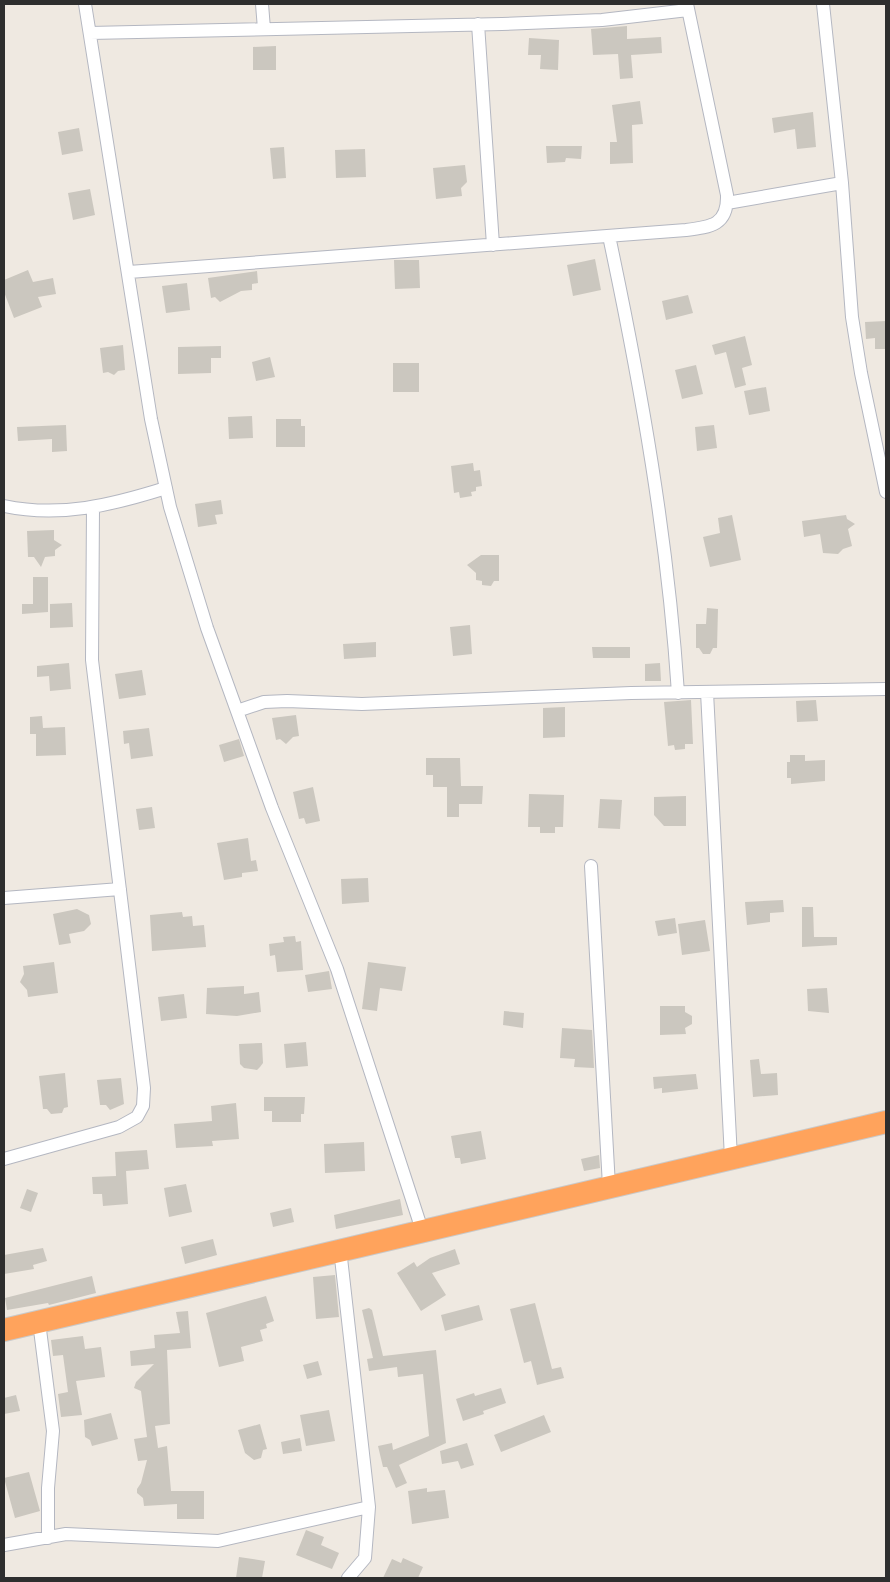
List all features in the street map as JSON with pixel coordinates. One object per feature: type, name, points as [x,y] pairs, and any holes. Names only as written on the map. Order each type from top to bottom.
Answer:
[{"type":"highway","points":[[4,1330],[340,1249],[886,1122]]},
{"type":"street","points":[[85,4],[151,419],[166,488],[193,586],[272,808],[337,969],[422,1230]]},
{"type":"street","points":[[262,4],[264,29]]},
{"type":"street","points":[[823,4],[842,183],[852,317],[861,373],[886,492]]},
{"type":"street","points":[[90,33],[602,20],[687,7],[728,203],[724,216],[709,226],[686,230],[129,272]]},
{"type":"street","points":[[478,24],[493,245]]},
{"type":"street","points":[[728,203],[842,183]]},
{"type":"street","points":[[608,236],[630,336],[657,487],[678,693]]},
{"type":"street","points":[[4,506],[47,511],[93,508],[166,488]]},
{"type":"street","points":[[4,1159],[119,1127],[137,1116],[143,1106],[144,1088],[92,660],[93,508]]},
{"type":"street","points":[[237,711],[264,702],[288,701],[362,704],[707,692],[886,689]]},
{"type":"street","points":[[707,692],[731,1158]]},
{"type":"street","points":[[591,866],[609,1186]]},
{"type":"street","points":[[4,898],[120,889]]},
{"type":"street","points":[[340,1249],[370,1507],[365,1558],[348,1578]]},
{"type":"street","points":[[39,1322],[53,1431],[48,1488],[48,1538]]},
{"type":"street","points":[[4,1546],[66,1534],[218,1541],[370,1507]]},
{"type":"building","points":[[627,26],[627,39],[661,37],[662,53],[631,55],[633,78],[620,79],[618,54],[593,55],[591,29]]},
{"type":"building","points":[[529,38],[559,40],[558,70],[540,69],[541,55],[528,55]]},
{"type":"building","points":[[276,46],[276,70],[253,70],[253,47]]},
{"type":"building","points":[[640,101],[643,124],[632,125],[633,163],[610,164],[610,142],[617,142],[612,105]]},
{"type":"building","points":[[813,112],[816,147],[797,149],[795,129],[774,133],[772,118]]},
{"type":"building","points":[[79,128],[83,151],[62,155],[58,132]]},
{"type":"building","points":[[546,146],[582,146],[581,159],[566,158],[565,162],[547,163]]},
{"type":"building","points":[[284,147],[286,178],[273,179],[270,148]]},
{"type":"building","points":[[365,149],[366,177],[336,178],[335,150]]},
{"type":"building","points":[[465,165],[467,182],[461,188],[462,196],[436,199],[433,168]]},
{"type":"building","points":[[90,189],[95,215],[73,220],[68,193]]},
{"type":"building","points":[[595,259],[601,290],[573,296],[567,265]]},
{"type":"building","points":[[394,260],[419,260],[420,288],[395,289]]},
{"type":"building","points":[[28,270],[33,282],[53,278],[56,294],[38,297],[42,307],[14,318],[4,292],[4,280]]},
{"type":"building","points":[[257,271],[258,283],[252,284],[252,290],[241,291],[220,302],[215,297],[211,298],[208,278]]},
{"type":"building","points":[[187,283],[190,310],[166,313],[162,286]]},
{"type":"building","points":[[688,295],[693,313],[666,320],[662,301]]},
{"type":"building","points":[[886,321],[886,349],[875,349],[875,338],[866,339],[865,322]]},
{"type":"building","points":[[745,336],[752,365],[742,368],[746,385],[735,388],[726,352],[715,355],[712,345]]},
{"type":"building","points":[[123,345],[125,370],[118,371],[114,375],[108,372],[103,373],[100,348]]},
{"type":"building","points":[[221,346],[221,358],[211,358],[211,373],[178,374],[178,347]]},
{"type":"building","points":[[270,357],[275,377],[256,381],[252,362]]},
{"type":"building","points":[[393,363],[419,363],[419,392],[393,392]]},
{"type":"building","points":[[696,365],[703,394],[682,399],[675,370]]},
{"type":"building","points":[[766,387],[770,411],[749,415],[744,391]]},
{"type":"building","points":[[252,416],[253,438],[229,439],[228,417]]},
{"type":"building","points":[[276,419],[301,419],[301,426],[305,426],[305,447],[276,447]]},
{"type":"building","points":[[66,425],[67,451],[52,452],[52,439],[18,441],[17,427]]},
{"type":"building","points":[[714,425],[717,448],[697,451],[695,427]]},
{"type":"building","points":[[473,463],[474,471],[480,470],[482,486],[476,487],[476,491],[471,492],[472,496],[460,498],[459,492],[454,493],[451,466]]},
{"type":"building","points":[[221,500],[223,514],[215,515],[217,524],[198,527],[195,504]]},
{"type":"building","points":[[732,515],[741,560],[710,567],[703,537],[720,533],[718,518]]},
{"type":"building","points":[[846,515],[847,519],[855,524],[848,529],[852,546],[843,549],[838,554],[823,553],[820,534],[804,537],[802,521]]},
{"type":"building","points":[[54,530],[54,540],[62,545],[55,550],[55,556],[45,557],[41,567],[34,557],[28,557],[27,531]]},
{"type":"building","points":[[481,555],[499,555],[499,581],[494,581],[491,586],[482,585],[482,581],[476,580],[476,573],[467,565]]},
{"type":"building","points":[[33,577],[48,577],[48,612],[22,614],[22,604],[33,604]]},
{"type":"building","points":[[72,603],[73,627],[50,628],[50,604]]},
{"type":"building","points":[[707,608],[718,609],[717,648],[713,648],[710,654],[703,654],[699,648],[696,648],[696,624],[706,624]]},
{"type":"building","points":[[470,625],[472,654],[453,656],[450,627]]},
{"type":"building","points":[[376,642],[376,657],[344,659],[343,644]]},
{"type":"building","points":[[592,647],[630,647],[630,658],[593,658]]},
{"type":"building","points":[[69,663],[71,689],[50,691],[49,676],[37,677],[37,666]]},
{"type":"building","points":[[660,663],[661,681],[645,681],[645,664]]},
{"type":"building","points":[[142,670],[146,695],[119,699],[115,674]]},
{"type":"building","points":[[691,700],[693,744],[685,744],[685,749],[675,750],[674,745],[668,746],[664,702]]},
{"type":"building","points":[[816,700],[818,721],[797,722],[796,701]]},
{"type":"building","points":[[565,707],[565,737],[543,738],[543,708]]},
{"type":"building","points":[[296,715],[299,736],[293,737],[286,744],[280,739],[276,740],[272,718]]},
{"type":"building","points":[[42,716],[43,728],[65,727],[66,755],[36,756],[36,734],[30,734],[30,717]]},
{"type":"building","points":[[149,728],[153,756],[131,759],[129,743],[124,744],[123,731]]},
{"type":"building","points":[[239,739],[244,756],[224,762],[219,745]]},
{"type":"building","points":[[790,755],[805,755],[805,761],[825,760],[825,781],[791,784],[791,778],[787,778],[787,762],[790,762]]},
{"type":"building","points":[[426,758],[460,758],[461,786],[483,786],[482,804],[459,804],[459,817],[447,817],[447,787],[433,787],[433,775],[426,775]]},
{"type":"building","points":[[313,787],[320,821],[306,824],[304,818],[299,819],[293,792]]},
{"type":"building","points":[[529,794],[564,795],[563,827],[555,827],[555,833],[540,833],[540,827],[528,827]]},
{"type":"building","points":[[686,796],[686,826],[664,826],[654,815],[654,797]]},
{"type":"building","points":[[600,799],[622,800],[620,829],[598,828]]},
{"type":"building","points":[[152,807],[155,828],[139,830],[136,809]]},
{"type":"building","points":[[248,838],[251,861],[256,860],[258,871],[242,873],[242,877],[224,880],[217,843]]},
{"type":"building","points":[[368,878],[369,902],[342,904],[341,879]]},
{"type":"building","points":[[783,900],[784,912],[770,913],[770,922],[747,925],[745,902]]},
{"type":"building","points":[[802,907],[813,907],[814,937],[837,937],[837,945],[802,947]]},
{"type":"building","points":[[77,909],[89,915],[91,924],[84,931],[69,934],[71,943],[59,945],[53,914]]},
{"type":"building","points":[[182,912],[183,917],[192,916],[193,926],[204,925],[206,947],[152,951],[150,915]]},
{"type":"building","points":[[675,918],[677,933],[658,936],[655,921]]},
{"type":"building","points":[[705,920],[710,951],[682,955],[678,924]]},
{"type":"building","points":[[295,936],[296,942],[301,941],[303,970],[277,972],[275,955],[270,956],[269,944],[284,942],[283,937]]},
{"type":"building","points":[[54,962],[58,993],[28,997],[27,990],[20,982],[24,974],[23,966]]},
{"type":"building","points":[[368,962],[406,967],[402,991],[380,988],[377,1011],[362,1009]]},
{"type":"building","points":[[329,971],[332,989],[308,992],[305,975]]},
{"type":"building","points":[[244,986],[244,994],[259,992],[261,1012],[237,1016],[206,1014],[207,988]]},
{"type":"building","points":[[827,988],[829,1013],[808,1011],[807,989]]},
{"type":"building","points":[[184,994],[187,1018],[161,1021],[158,997]]},
{"type":"building","points":[[660,1006],[685,1006],[685,1012],[692,1016],[692,1024],[685,1028],[686,1034],[660,1035]]},
{"type":"building","points":[[504,1011],[524,1013],[523,1028],[503,1025]]},
{"type":"building","points":[[562,1028],[592,1030],[594,1068],[574,1067],[575,1059],[560,1058]]},
{"type":"building","points":[[306,1042],[308,1066],[286,1068],[284,1044]]},
{"type":"building","points":[[262,1043],[263,1063],[257,1070],[244,1068],[240,1064],[239,1044]]},
{"type":"building","points":[[759,1059],[761,1074],[777,1073],[778,1095],[753,1097],[750,1060]]},
{"type":"building","points":[[65,1073],[68,1107],[64,1108],[62,1113],[51,1114],[47,1109],[43,1109],[39,1076]]},
{"type":"building","points":[[696,1074],[698,1089],[662,1093],[662,1088],[654,1089],[653,1077]]},
{"type":"building","points":[[121,1078],[124,1104],[110,1110],[106,1105],[100,1105],[97,1080]]},
{"type":"building","points":[[264,1097],[305,1097],[304,1114],[301,1114],[301,1122],[272,1122],[272,1111],[264,1111]]},
{"type":"building","points":[[236,1103],[239,1139],[212,1141],[213,1146],[176,1148],[174,1124],[212,1121],[211,1106]]},
{"type":"building","points":[[481,1131],[486,1159],[461,1164],[460,1158],[455,1158],[451,1136]]},
{"type":"building","points":[[364,1142],[365,1171],[325,1173],[324,1144]]},
{"type":"building","points":[[147,1150],[149,1169],[126,1171],[128,1204],[103,1206],[102,1194],[93,1194],[92,1177],[116,1176],[115,1152]]},
{"type":"building","points":[[599,1155],[600,1168],[584,1171],[581,1159]]},
{"type":"building","points":[[186,1184],[192,1212],[169,1217],[164,1188]]},
{"type":"building","points":[[27,1189],[38,1193],[31,1212],[20,1208]]},
{"type":"building","points":[[400,1199],[403,1215],[336,1229],[334,1215]]},
{"type":"building","points":[[291,1208],[294,1222],[273,1227],[270,1213]]},
{"type":"building","points":[[213,1239],[217,1255],[185,1264],[181,1247]]},
{"type":"building","points":[[43,1248],[47,1261],[33,1265],[34,1269],[4,1274],[4,1255]]},
{"type":"building","points":[[455,1249],[460,1264],[432,1273],[446,1295],[421,1311],[397,1273],[414,1262],[417,1267],[430,1258]]},
{"type":"building","points":[[335,1275],[339,1317],[316,1319],[313,1277]]},
{"type":"building","points":[[92,1276],[96,1293],[49,1305],[48,1303],[7,1310],[5,1298]]},
{"type":"building","points":[[266,1296],[274,1321],[266,1324],[267,1328],[260,1330],[263,1341],[241,1347],[244,1361],[219,1367],[206,1313]]},
{"type":"building","points":[[535,1303],[552,1369],[561,1367],[564,1378],[537,1385],[531,1361],[524,1363],[510,1309]]},
{"type":"building","points":[[479,1305],[483,1320],[445,1331],[441,1315]]},
{"type":"building","points":[[369,1308],[372,1310],[383,1356],[436,1350],[446,1443],[399,1465],[407,1483],[396,1488],[387,1467],[383,1467],[378,1446],[392,1443],[393,1450],[429,1436],[423,1374],[398,1377],[397,1367],[369,1371],[367,1359],[373,1358],[362,1310]]},
{"type":"building","points":[[188,1311],[191,1348],[167,1350],[170,1424],[155,1426],[158,1448],[167,1446],[171,1491],[204,1491],[204,1519],[177,1519],[177,1504],[144,1506],[143,1498],[137,1493],[147,1460],[138,1461],[134,1439],[147,1437],[141,1391],[134,1388],[136,1382],[154,1364],[131,1366],[130,1351],[155,1348],[154,1335],[180,1333],[176,1312]]},
{"type":"building","points":[[83,1336],[85,1349],[101,1347],[105,1377],[76,1381],[82,1415],[61,1417],[58,1394],[68,1392],[63,1355],[53,1356],[51,1340]]},
{"type":"building","points":[[318,1361],[322,1375],[307,1379],[303,1365]]},
{"type":"building","points":[[501,1388],[506,1403],[483,1411],[484,1414],[463,1421],[456,1399],[474,1393],[475,1396]]},
{"type":"building","points":[[16,1395],[20,1411],[4,1414],[4,1398]]},
{"type":"building","points":[[329,1410],[335,1441],[306,1446],[300,1415]]},
{"type":"building","points":[[111,1413],[118,1439],[92,1446],[90,1440],[85,1437],[84,1420]]},
{"type":"building","points":[[544,1415],[551,1432],[501,1452],[494,1435]]},
{"type":"building","points":[[260,1424],[267,1449],[263,1450],[261,1458],[254,1460],[245,1453],[238,1430]]},
{"type":"building","points":[[300,1438],[302,1451],[283,1454],[281,1442]]},
{"type":"building","points":[[467,1443],[474,1465],[461,1469],[458,1461],[442,1464],[440,1451]]},
{"type":"building","points":[[29,1472],[40,1511],[15,1518],[4,1478]]},
{"type":"building","points":[[427,1488],[427,1492],[445,1490],[449,1518],[412,1524],[408,1491]]},
{"type":"building","points":[[306,1530],[324,1537],[321,1545],[339,1553],[332,1569],[296,1555]]},
{"type":"building","points":[[239,1557],[265,1561],[262,1578],[236,1578]]},
{"type":"building","points":[[403,1558],[423,1567],[418,1578],[383,1578],[392,1559],[401,1563]]}]
